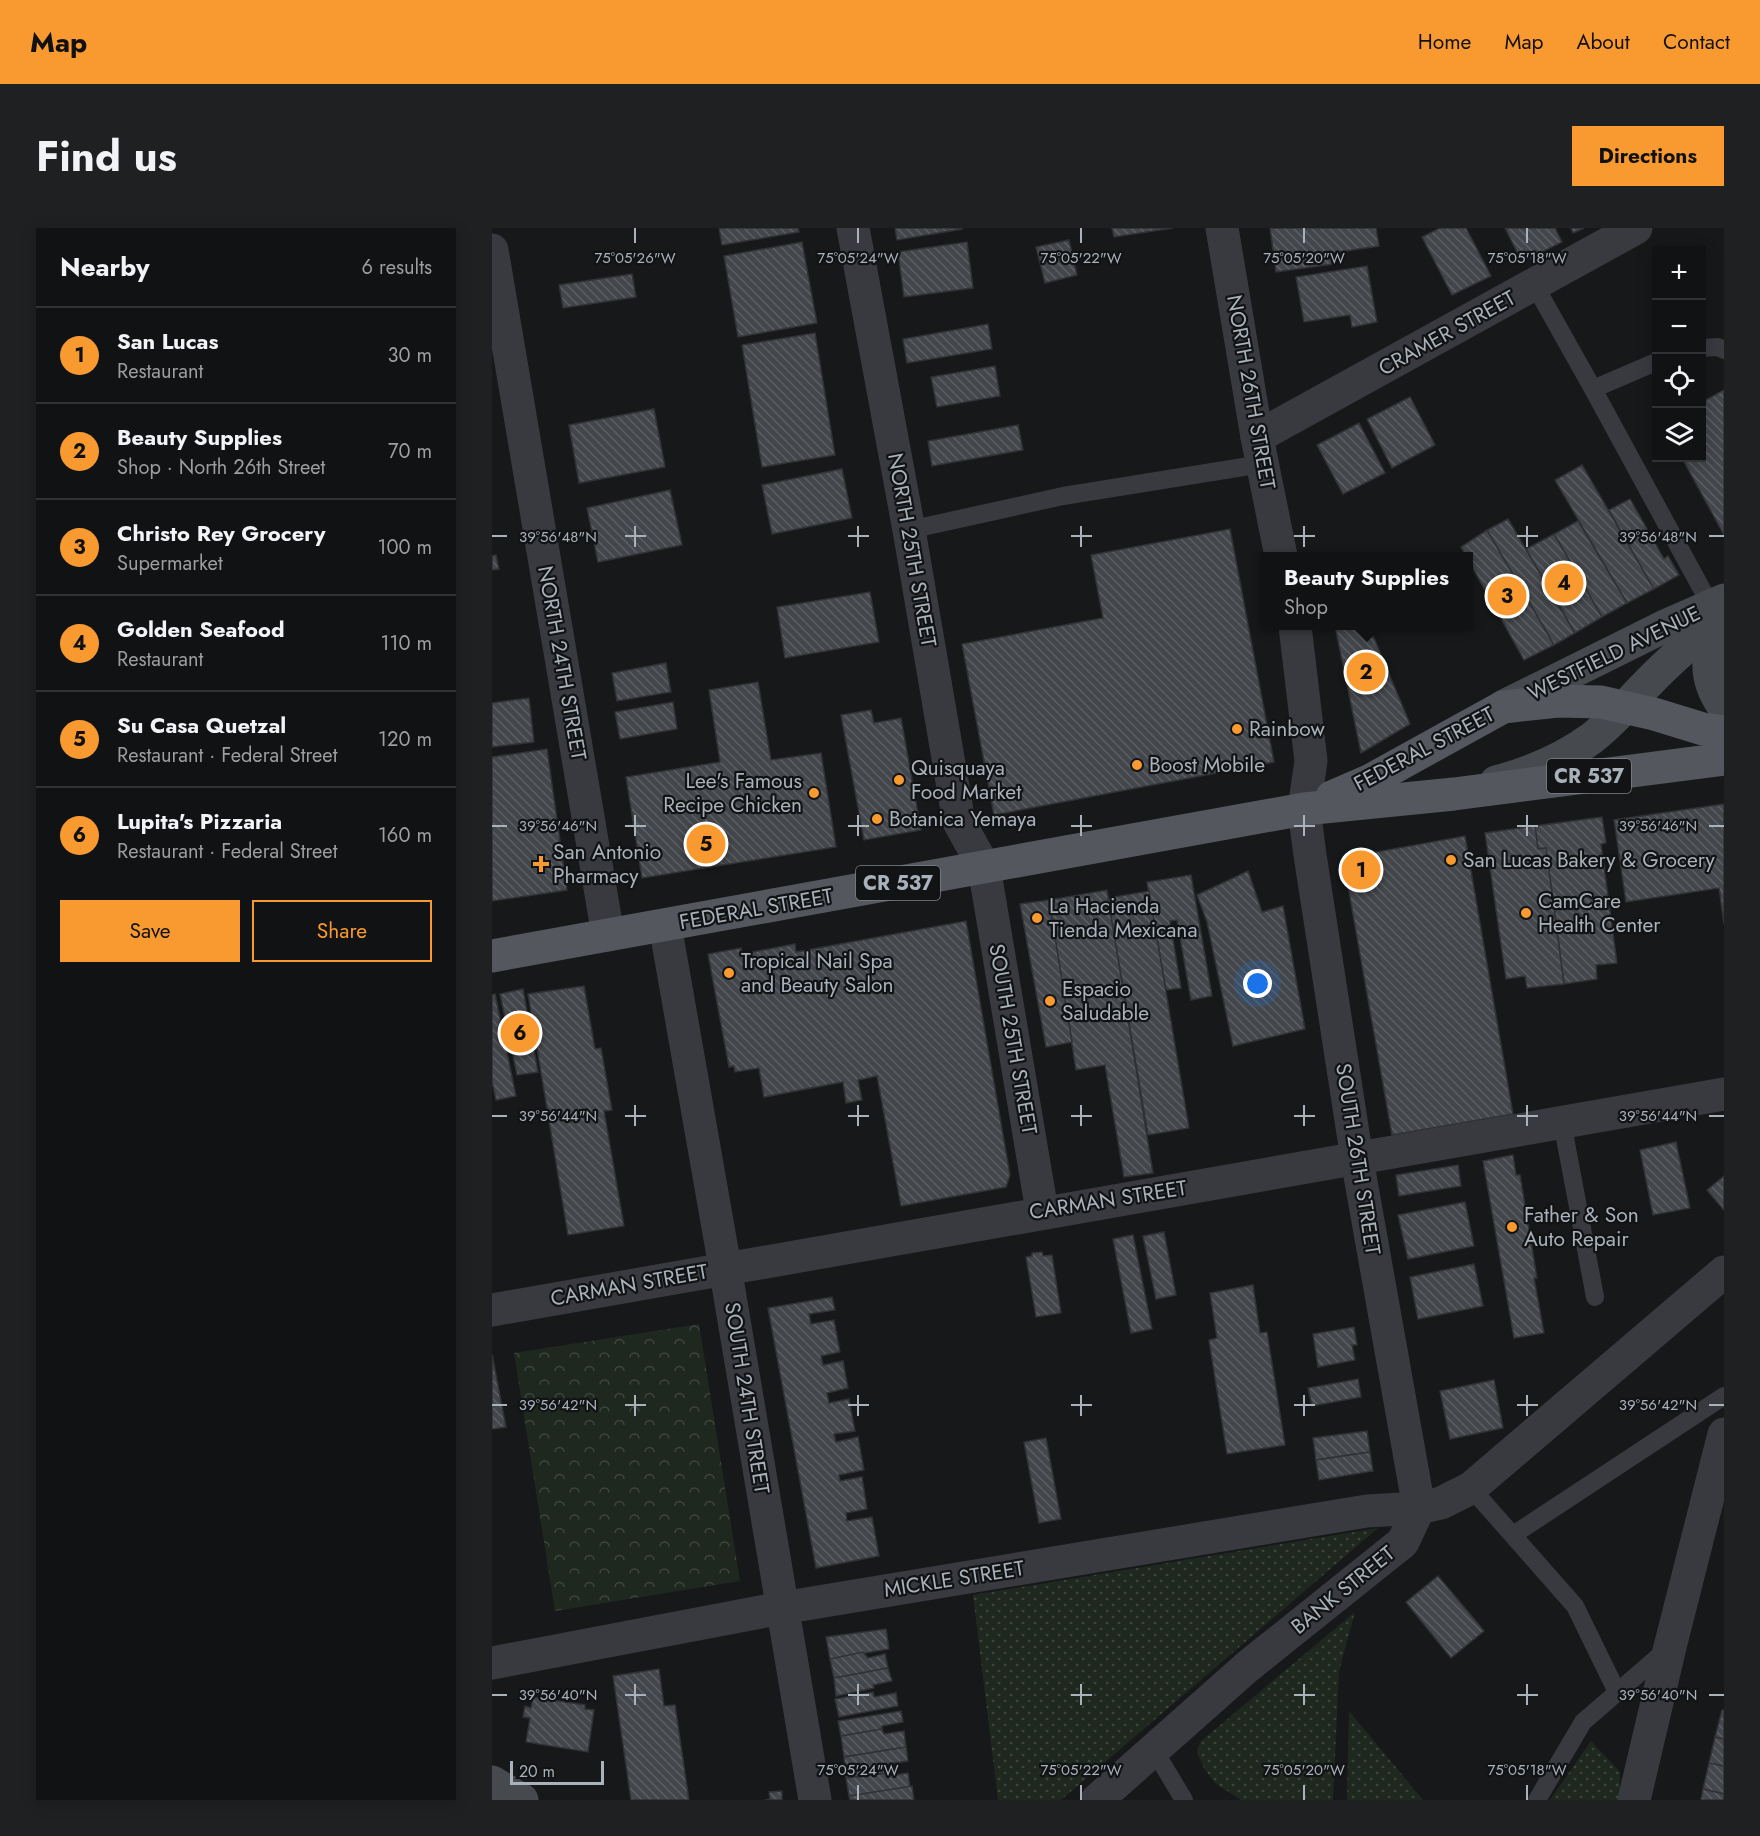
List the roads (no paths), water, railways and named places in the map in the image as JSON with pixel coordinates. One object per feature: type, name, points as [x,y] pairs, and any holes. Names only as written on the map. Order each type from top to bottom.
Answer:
[{"type":"main road","name":"FEDERAL STREET","points":[[1304,809],[1369,781],[1503,707],[1558,701],[1601,702],[1703,729],[1724,732]]},
{"type":"main road","name":"FEDERAL STREET","points":[[492,956],[1304,809],[1454,794],[1724,759]]},
{"type":"street","name":"NORTH 25TH STREET","points":[[853,228],[909,530],[959,822],[984,867]]},
{"type":"street","name":"NORTH 26TH STREET","points":[[1222,228],[1260,451],[1280,552]]},
{"type":"street","name":"CRAMER STREET","points":[[1260,451],[1534,284],[1636,228]]},
{"type":"street","name":"NORTH 24TH STREET","points":[[492,250],[608,935]]},
{"type":"street","name":"WESTFIELD AVENUE","points":[[1503,707],[1667,625],[1721,609]]},
{"type":"street","name":"WESTFIELD AVENUE","points":[[1454,794],[1515,777],[1591,739],[1721,609]]},
{"type":"street","points":[[1721,609],[1710,648],[1709,662],[1715,694],[1724,707]]},
{"type":"street","points":[[1295,630],[1311,761],[1304,809]]},
{"type":"street","name":"SOUTH 26TH STREET","points":[[1304,809],[1357,1159],[1419,1508]]},
{"type":"street","name":"SOUTH 25TH STREET","points":[[984,867],[1042,1211]]},
{"type":"street","name":"SOUTH 24TH STREET","points":[[665,925],[814,1800]]},
{"type":"street","name":"CARMAN STREET","points":[[492,1310],[1042,1211],[1357,1159],[1724,1094]]},
{"type":"street","points":[[1419,1508],[1441,1503],[1471,1488],[1724,1272]]},
{"type":"street","points":[[1634,1800],[1724,1434]]},
{"type":"street","name":"MICKLE STREET","points":[[492,1663],[782,1608],[1367,1511],[1419,1508]]},
{"type":"street","name":"BANK STREET","points":[[1097,1800],[1247,1667],[1403,1542],[1419,1508]]},
{"type":"street","points":[[492,1782],[522,1800]]},
{"type":"lane","points":[[1534,284],[1721,609]]},
{"type":"lane","points":[[1706,348],[1724,350]]},
{"type":"lane","points":[[1593,389],[1652,364]]},
{"type":"lane","points":[[909,530],[1260,451]]},
{"type":"lane","points":[[1562,1122],[1594,1297]]},
{"type":"lane","points":[[1513,1536],[1724,1396]]},
{"type":"lane","points":[[1471,1488],[1575,1606],[1617,1692]]},
{"type":"lane","points":[[1537,1800],[1582,1722],[1670,1647]]},
{"type":"lane","points":[[1154,1750],[1184,1800]]},
{"type":"place","name":"Golden Seafood","points":[[1564,583]]},
{"type":"place","name":"Christo Rey Grocery","points":[[1507,596]]},
{"type":"place","name":"Beauty Supplies","points":[[1366,672]]},
{"type":"place","name":"Rainbow","points":[[1237,729]]},
{"type":"place","name":"Boost Mobile","points":[[1137,765]]},
{"type":"place","name":"Quisquaya Food Market","points":[[899,780]]},
{"type":"place","name":"Lee's Famous Recipe Chicken","points":[[814,793]]},
{"type":"place","name":"Botanica Yemaya","points":[[877,819]]},
{"type":"place","name":"Su Casa Quetzal","points":[[706,844]]},
{"type":"place","name":"San Lucas Bakery & Grocery","points":[[1451,860]]},
{"type":"place","name":"San Antonio Pharmacy","points":[[541,864]]},
{"type":"place","name":"San Lucas","points":[[1361,870]]},
{"type":"place","name":"CamCare Health Center","points":[[1526,913]]},
{"type":"place","name":"La Hacienda Tienda Mexicana","points":[[1037,918]]},
{"type":"place","name":"Tropical Nail Spa and Beauty Salon","points":[[729,973]]},
{"type":"place","name":"Espacio Saludable","points":[[1050,1001]]},
{"type":"place","name":"Lupita's Pizzaria","points":[[520,1033]]},
{"type":"place","name":"Father & Son Auto Repair","points":[[1512,1227]]}]
